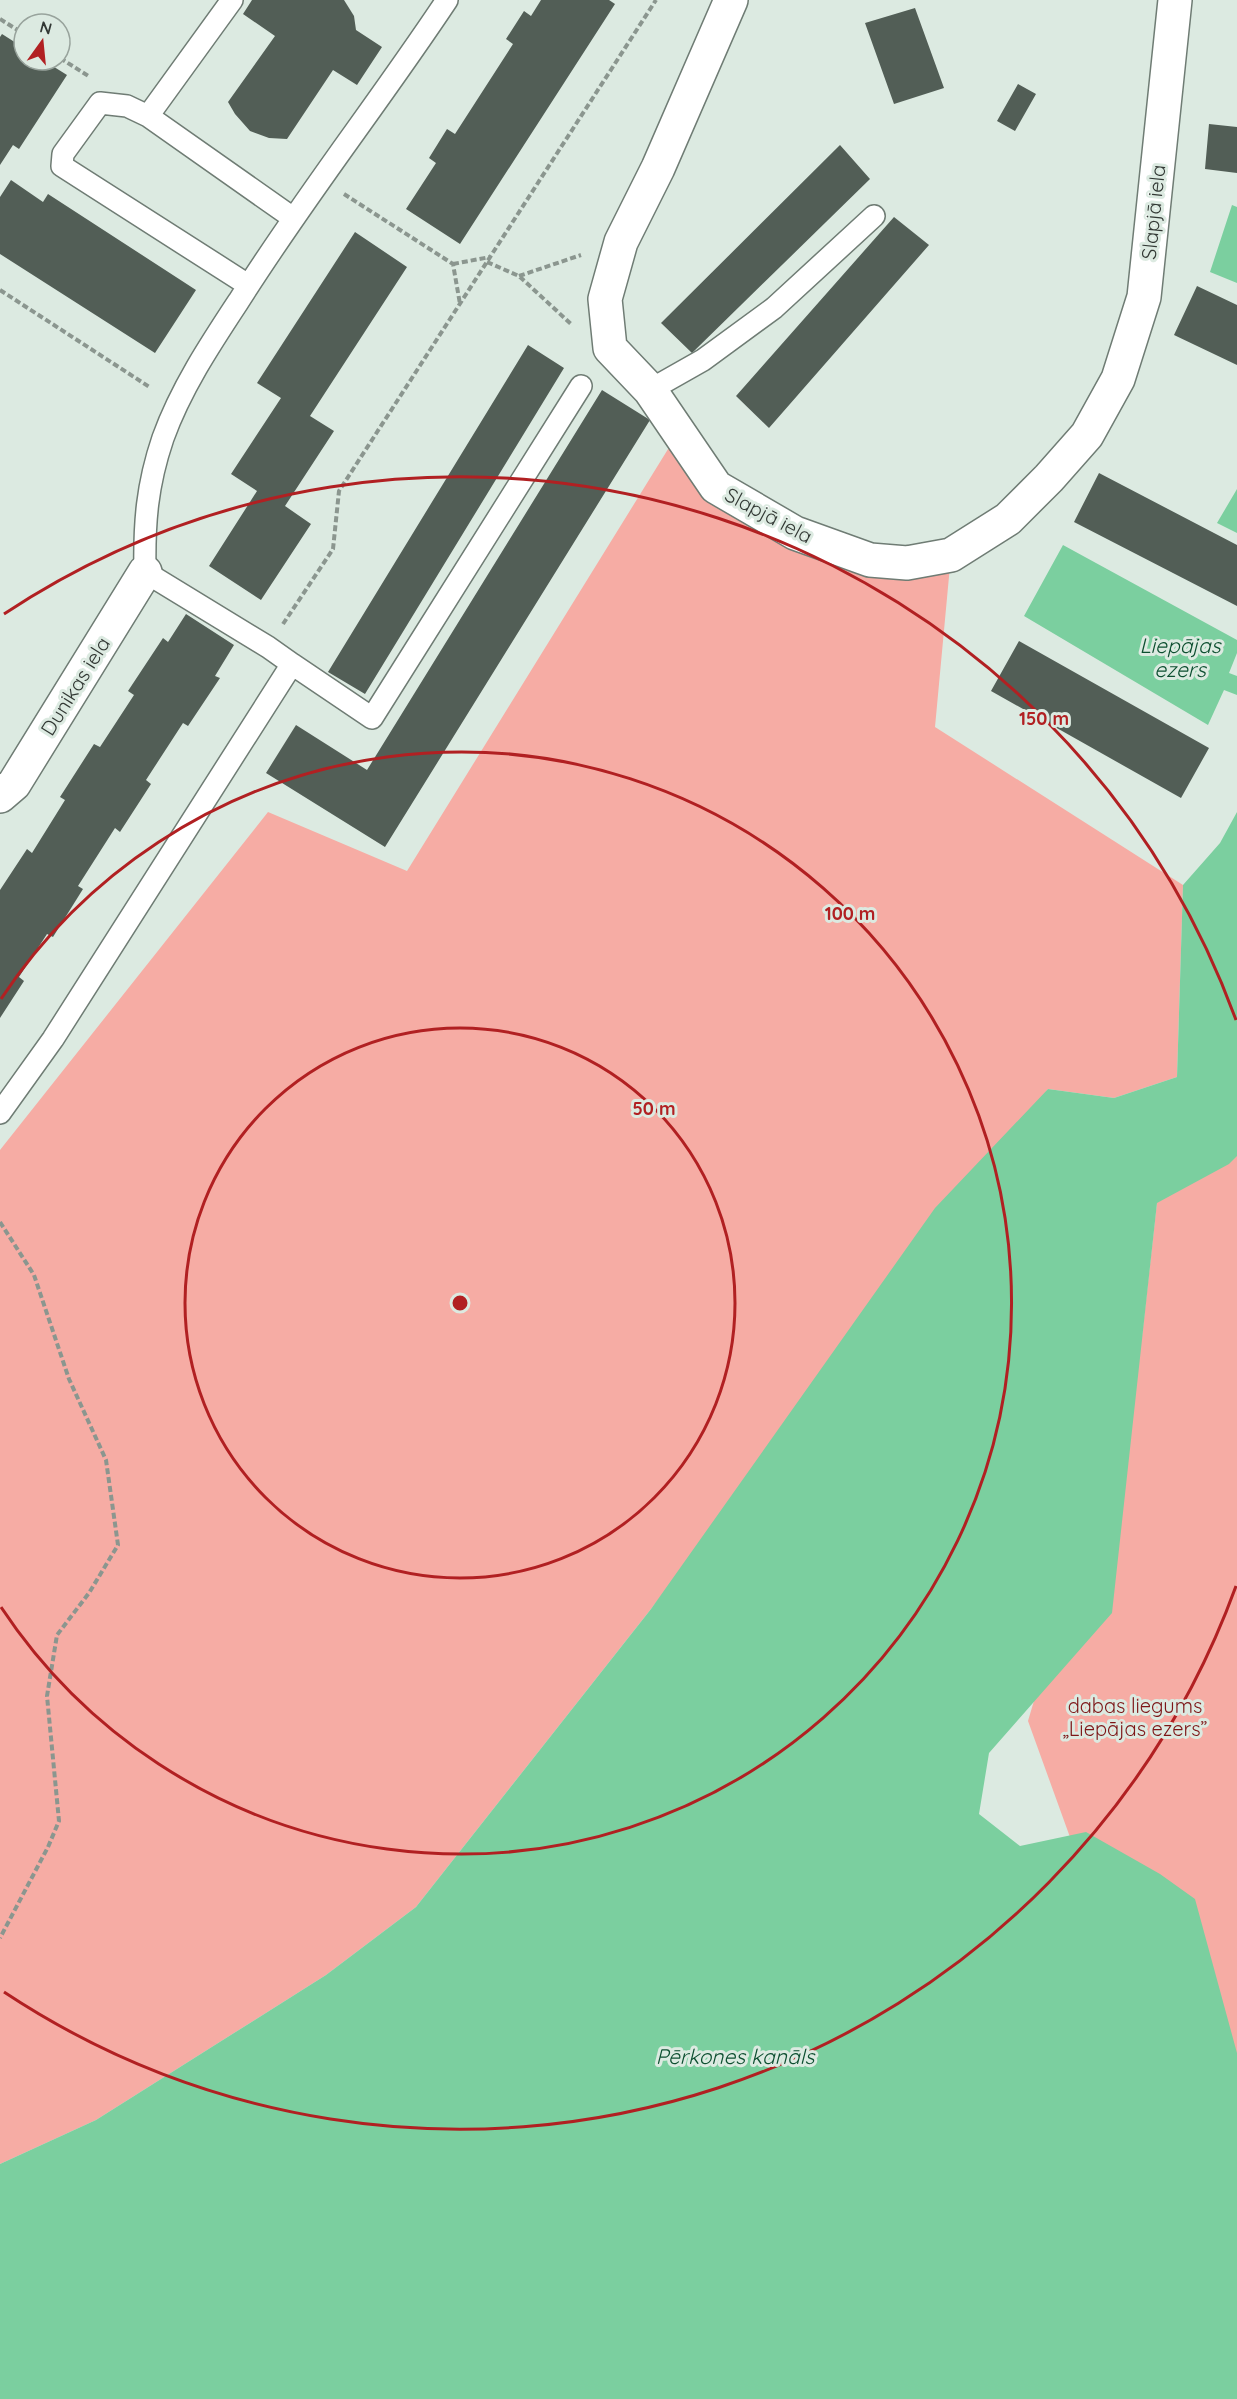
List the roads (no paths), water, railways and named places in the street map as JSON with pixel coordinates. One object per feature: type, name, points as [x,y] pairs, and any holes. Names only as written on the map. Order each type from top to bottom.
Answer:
[{"type":"street","name":"Slapjā iela","points":[[731,0],[658,168],[621,242],[605,299],[610,348],[650,390],[716,487],[795,533],[870,560],[907,562],[951,555],[1008,519],[1087,435],[1118,379],[1144,297],[1175,0]]},
{"type":"street","name":"Dunikas iela","points":[[0,796],[14,784],[145,572]]},
{"type":"lane","points":[[148,116],[232,0]]},
{"type":"lane","points":[[440,2],[248,285],[203,356],[177,405],[163,437],[151,481],[144,526],[145,572],[268,647],[372,718],[581,386]]},
{"type":"lane","points":[[248,285],[62,166],[63,154],[100,103],[127,106],[148,116],[292,218]]},
{"type":"lane","points":[[650,390],[703,360],[774,308],[874,216]]},
{"type":"lane","points":[[0,1113],[53,1039],[292,664]]},
{"type":"water","points":[[1232,205],[1237,207],[1237,283],[1210,272]]},
{"type":"water","points":[[1237,489],[1237,533],[1217,523]]},
{"type":"water","name":"Liepājas ezers","points":[[1063,545],[1237,640],[1237,653],[1229,673],[1237,676],[1237,695],[1224,690],[1208,725],[1024,616]]},
{"type":"water","name":"Pērkones kanāls","points":[[1237,812],[1237,1156],[1229,1164],[1157,1203],[1112,1613],[989,1753],[979,1814],[1020,1846],[1086,1832],[1160,1874],[1195,1899],[1237,2053],[1237,2399],[0,2399],[0,2164],[96,2120],[326,1975],[416,1907],[651,1609],[935,1208],[1048,1089],[1114,1098],[1177,1077],[1183,885],[1220,843]]},
{"type":"park label","name":"dabas liegums „Liepājas ezers”","points":[[1135,1716]]}]
